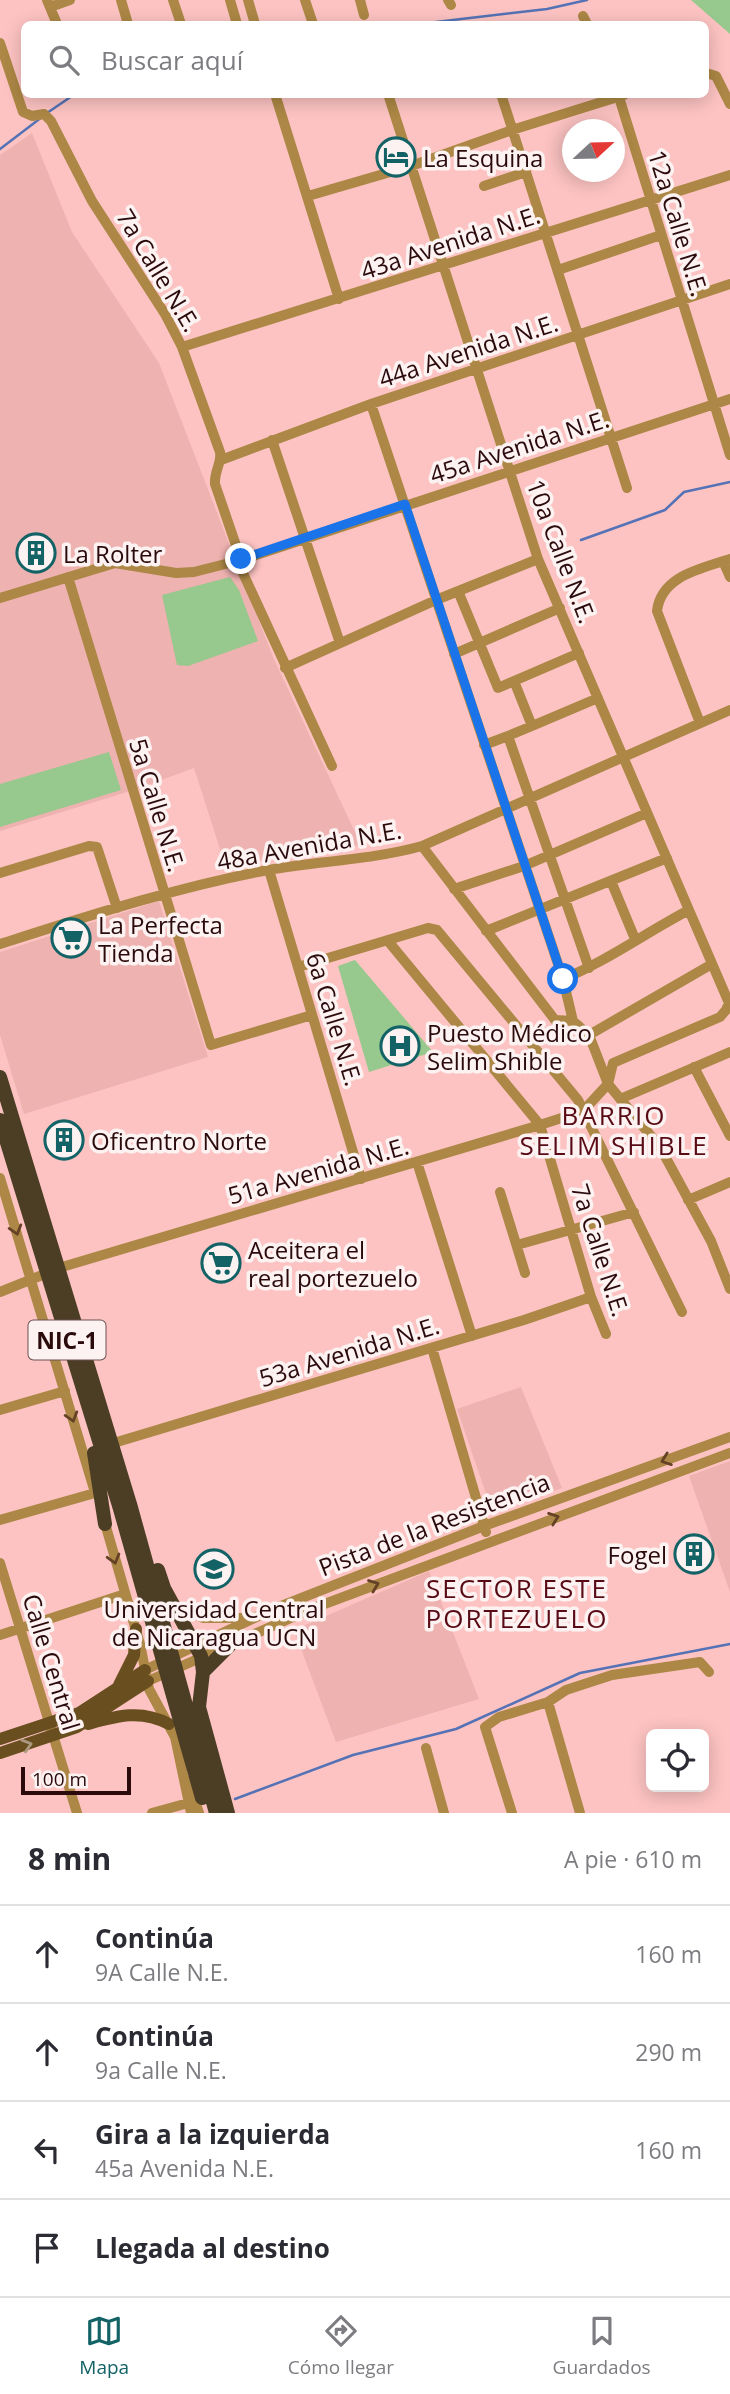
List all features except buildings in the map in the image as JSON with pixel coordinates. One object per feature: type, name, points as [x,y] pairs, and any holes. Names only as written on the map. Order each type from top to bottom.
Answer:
[{"type":"highway","name":"NIC-1","points":[[0,1077],[87,1407],[125,1506],[206,1813]]},
{"type":"highway","name":"NIC-1","points":[[0,1120],[79,1342],[216,1813]]},
{"type":"highway","points":[[79,1342],[117,1442],[164,1588],[199,1651],[203,1672],[199,1707],[228,1813]]},
{"type":"highway","points":[[87,1407],[105,1524]]},
{"type":"highway","points":[[203,1672],[233,1641]]},
{"type":"main road","points":[[117,1687],[134,1655],[136,1629]]},
{"type":"main road","name":"Pista de la Resistencia","points":[[51,1730],[117,1687],[146,1675]]},
{"type":"main road","name":"Pista de la Resistencia","points":[[51,1730],[77,1727],[146,1675]]},
{"type":"main road","points":[[77,1727],[132,1714],[145,1714],[169,1724]]},
{"type":"main road","points":[[0,1739],[51,1730]]},
{"type":"main road","points":[[0,1753],[51,1730]]},
{"type":"street","points":[[56,21],[49,3],[70,0]]},
{"type":"street","points":[[121,0],[127,21]]},
{"type":"street","points":[[173,0],[180,21]]},
{"type":"street","points":[[230,0],[236,21]]},
{"type":"street","points":[[248,0],[254,21]]},
{"type":"street","points":[[305,0],[312,21]]},
{"type":"street","points":[[360,0],[364,15]]},
{"type":"street","name":"7a Calle N.E.","points":[[0,43],[23,112],[32,116],[45,115],[92,201],[165,314],[182,347],[221,460],[214,473],[215,484],[241,559],[242,571],[331,766]]},
{"type":"street","points":[[709,75],[716,76],[726,91],[730,104]]},
{"type":"street","points":[[276,98],[339,299]]},
{"type":"street","name":"10a Calle N.E.","points":[[389,98],[538,559],[729,1003],[728,1014]]},
{"type":"street","points":[[502,98],[627,488]]},
{"type":"street","points":[[308,196],[411,166],[612,98]]},
{"type":"street","name":"12a Calle N.E.","points":[[622,98],[680,300],[730,455]]},
{"type":"street","points":[[484,186],[526,172]]},
{"type":"street","name":"43a Avenida N.E.","points":[[182,347],[730,175]]},
{"type":"street","points":[[558,270],[661,235]]},
{"type":"street","name":"44a Avenida N.E.","points":[[221,460],[371,404],[730,284]]},
{"type":"street","name":"45a Avenida N.E.","points":[[0,598],[114,563],[176,573],[194,572],[612,440],[730,398]]},
{"type":"street","points":[[371,404],[563,979],[573,1021],[589,1035],[608,1084],[660,1147],[710,1241],[730,1289]]},
{"type":"street","points":[[272,440],[340,643]]},
{"type":"street","points":[[285,668],[436,600],[538,559]]},
{"type":"street","points":[[700,723],[657,611],[659,596],[669,583],[727,560],[730,577]]},
{"type":"street","name":"5a Calle N.E.","points":[[68,577],[211,1045],[312,1016]]},
{"type":"street","points":[[458,591],[498,688],[579,653]]},
{"type":"street","points":[[454,654],[560,608]]},
{"type":"street","points":[[514,681],[533,726]]},
{"type":"street","points":[[484,745],[598,698]]},
{"type":"street","name":"48a Avenida N.E.","points":[[0,944],[163,894],[269,870],[384,856],[422,846],[730,710]]},
{"type":"street","points":[[508,736],[589,968]]},
{"type":"street","points":[[454,889],[524,866],[648,813]]},
{"type":"street","points":[[0,873],[89,846],[97,847],[117,908]]},
{"type":"street","points":[[422,846],[555,1020],[573,1021]]},
{"type":"street","points":[[486,931],[667,858]]},
{"type":"street","name":"6a Calle N.E.","points":[[269,870],[361,1179]]},
{"type":"street","points":[[611,881],[635,939]]},
{"type":"street","points":[[563,979],[589,968],[689,910]]},
{"type":"street","points":[[298,967],[428,928],[437,930],[578,1100],[682,1312]]},
{"type":"street","name":"7a Calle N.E.","points":[[388,941],[540,1125],[591,1297],[606,1334]]},
{"type":"street","points":[[589,1035],[712,964]]},
{"type":"street","name":"51a Avenida N.E.","points":[[0,1292],[52,1271],[583,1111],[608,1084],[612,1063],[728,1014]]},
{"type":"street","points":[[620,1099],[730,1052]]},
{"type":"street","points":[[694,1067],[730,1136]]},
{"type":"street","points":[[417,1162],[472,1336]]},
{"type":"street","points":[[0,1178],[136,1629],[151,1695],[175,1737],[199,1813]]},
{"type":"street","points":[[688,1200],[730,1182]]},
{"type":"street","points":[[500,1192],[525,1273]]},
{"type":"street","points":[[517,1245],[634,1212]]},
{"type":"street","name":"53a Avenida N.E.","points":[[117,1442],[472,1336],[591,1297]]},
{"type":"street","points":[[432,1348],[490,1542]]},
{"type":"street","points":[[0,1410],[65,1391]]},
{"type":"street","name":"Pista de la Resistencia","points":[[199,1651],[251,1618],[484,1526],[730,1437]]},
{"type":"street","name":"Pista de la Resistencia","points":[[146,1675],[199,1651],[233,1641],[730,1453]]},
{"type":"street","points":[[0,1520],[95,1493]]},
{"type":"street","name":"Calle Central","points":[[0,1563],[77,1813]]},
{"type":"street","points":[[0,1635],[124,1594]]},
{"type":"street","points":[[174,1605],[202,1618],[251,1618]]},
{"type":"street","points":[[512,1813],[485,1727],[499,1717],[548,1702],[566,1690],[612,1675],[700,1662],[709,1672]]},
{"type":"street","points":[[548,1702],[580,1813]]},
{"type":"street","points":[[152,1813],[190,1808],[175,1737]]},
{"type":"street","points":[[426,1748],[444,1813]]},
{"type":"shaded area","points":[[32,133],[72,232],[159,363],[273,657],[361,845],[251,862],[227,871],[194,768],[137,789],[0,831],[0,155]]},
{"type":"shaded area","points":[[159,901],[208,1057],[24,1114],[0,1035],[0,952]]},
{"type":"shaded area","points":[[521,1387],[562,1488],[492,1511],[457,1409]]},
{"type":"shaded area","points":[[730,1461],[730,1592],[689,1476]]},
{"type":"shaded area","points":[[429,1571],[479,1699],[336,1742],[294,1630]]},
{"type":"green space","points":[[691,0],[730,0],[730,34]]},
{"type":"green space","points":[[230,577],[239,590],[258,641],[188,666],[177,665],[162,595]]},
{"type":"green space","points":[[109,752],[121,790],[0,827],[0,784]]},
{"type":"green space","points":[[355,960],[433,1052],[369,1072],[338,966]]},
{"type":"waterway","points":[[445,21],[547,9],[587,0]]},
{"type":"waterway","points":[[47,113],[69,98]]},
{"type":"waterway","points":[[0,149],[42,117]]},
{"type":"waterway","points":[[581,540],[665,510],[684,492],[730,482]]},
{"type":"waterway","points":[[235,1799],[353,1755],[456,1729],[580,1673],[730,1644]]},
{"type":"place","name":"La Esquina","points":[[396,157]]},
{"type":"place","name":"La Rolter","points":[[36,553]]},
{"type":"place","name":"La Perfecta Tienda","points":[[71,938]]},
{"type":"place","name":"Puesto Médico Selim Shible","points":[[400,1046]]},
{"type":"place","name":"Oficentro Norte","points":[[64,1140]]},
{"type":"place","name":"Aceitera el real portezuelo","points":[[221,1263]]},
{"type":"place","name":"Fogel","points":[[694,1554]]},
{"type":"place","name":"Universidad Central de Nicaragua UCN","points":[[214,1569]]},
{"type":"district","name":"BARRIO SELIM SHIBLE","points":[[614,1130]]},
{"type":"district","name":"SECTOR ESTE PORTEZUELO","points":[[517,1603]]},
{"type":"route","points":[[241,559],[405,504],[563,979]]}]
